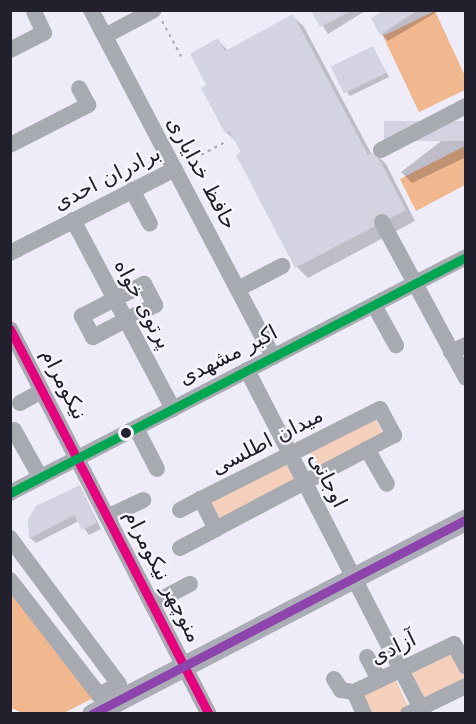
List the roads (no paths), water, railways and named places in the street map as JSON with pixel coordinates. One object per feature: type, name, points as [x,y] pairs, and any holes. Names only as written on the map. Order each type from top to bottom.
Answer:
[{"type":"main road","points":[[92,714],[183,664],[465,519]]},
{"type":"street","name":"حافظ خدایاری","points":[[92,10],[273,357]]},
{"type":"street","points":[[10,50],[44,33],[34,12]]},
{"type":"street","points":[[105,36],[158,15]]},
{"type":"street","points":[[10,145],[88,105],[80,88]]},
{"type":"street","points":[[381,150],[465,106]]},
{"type":"street","name":"برادران احدی","points":[[12,247],[73,220],[175,169]]},
{"type":"street","points":[[132,190],[150,224]]},
{"type":"street","name":"پرتوی خواه","points":[[73,220],[173,409]]},
{"type":"street","points":[[382,222],[415,284],[458,348],[465,378]]},
{"type":"street","name":"اکبر مشهدی","points":[[11,493],[465,257]]},
{"type":"street","points":[[238,289],[282,266]]},
{"type":"street","points":[[144,284],[155,305],[93,337],[82,316],[115,299],[144,284]]},
{"type":"street","points":[[374,305],[396,345]]},
{"type":"street","name":"نیکومرام","points":[[12,336],[77,459]]},
{"type":"street","name":"اوجانی","points":[[247,370],[401,669],[418,712]]},
{"type":"street","points":[[20,403],[42,391]]},
{"type":"street","name":"میدان اطلسی","points":[[216,529],[201,499],[380,409],[394,435],[367,449]]},
{"type":"street","points":[[136,428],[157,469]]},
{"type":"street","points":[[14,430],[40,477]]},
{"type":"street","points":[[180,548],[367,449],[387,484]]},
{"type":"street","name":"منوچهر نیکومرام","points":[[77,459],[209,714]]},
{"type":"street","points":[[180,510],[201,499]]},
{"type":"street","points":[[107,517],[143,500]]},
{"type":"street","points":[[10,538],[119,684],[99,694],[10,580]]},
{"type":"street","points":[[152,604],[190,584]]},
{"type":"street","name":"آزادی","points":[[354,692],[454,644],[465,663]]},
{"type":"street","points":[[367,657],[379,680]]},
{"type":"street","points":[[334,679],[340,690],[354,692],[363,713]]},
{"type":"street","points":[[418,712],[465,686]]}]
